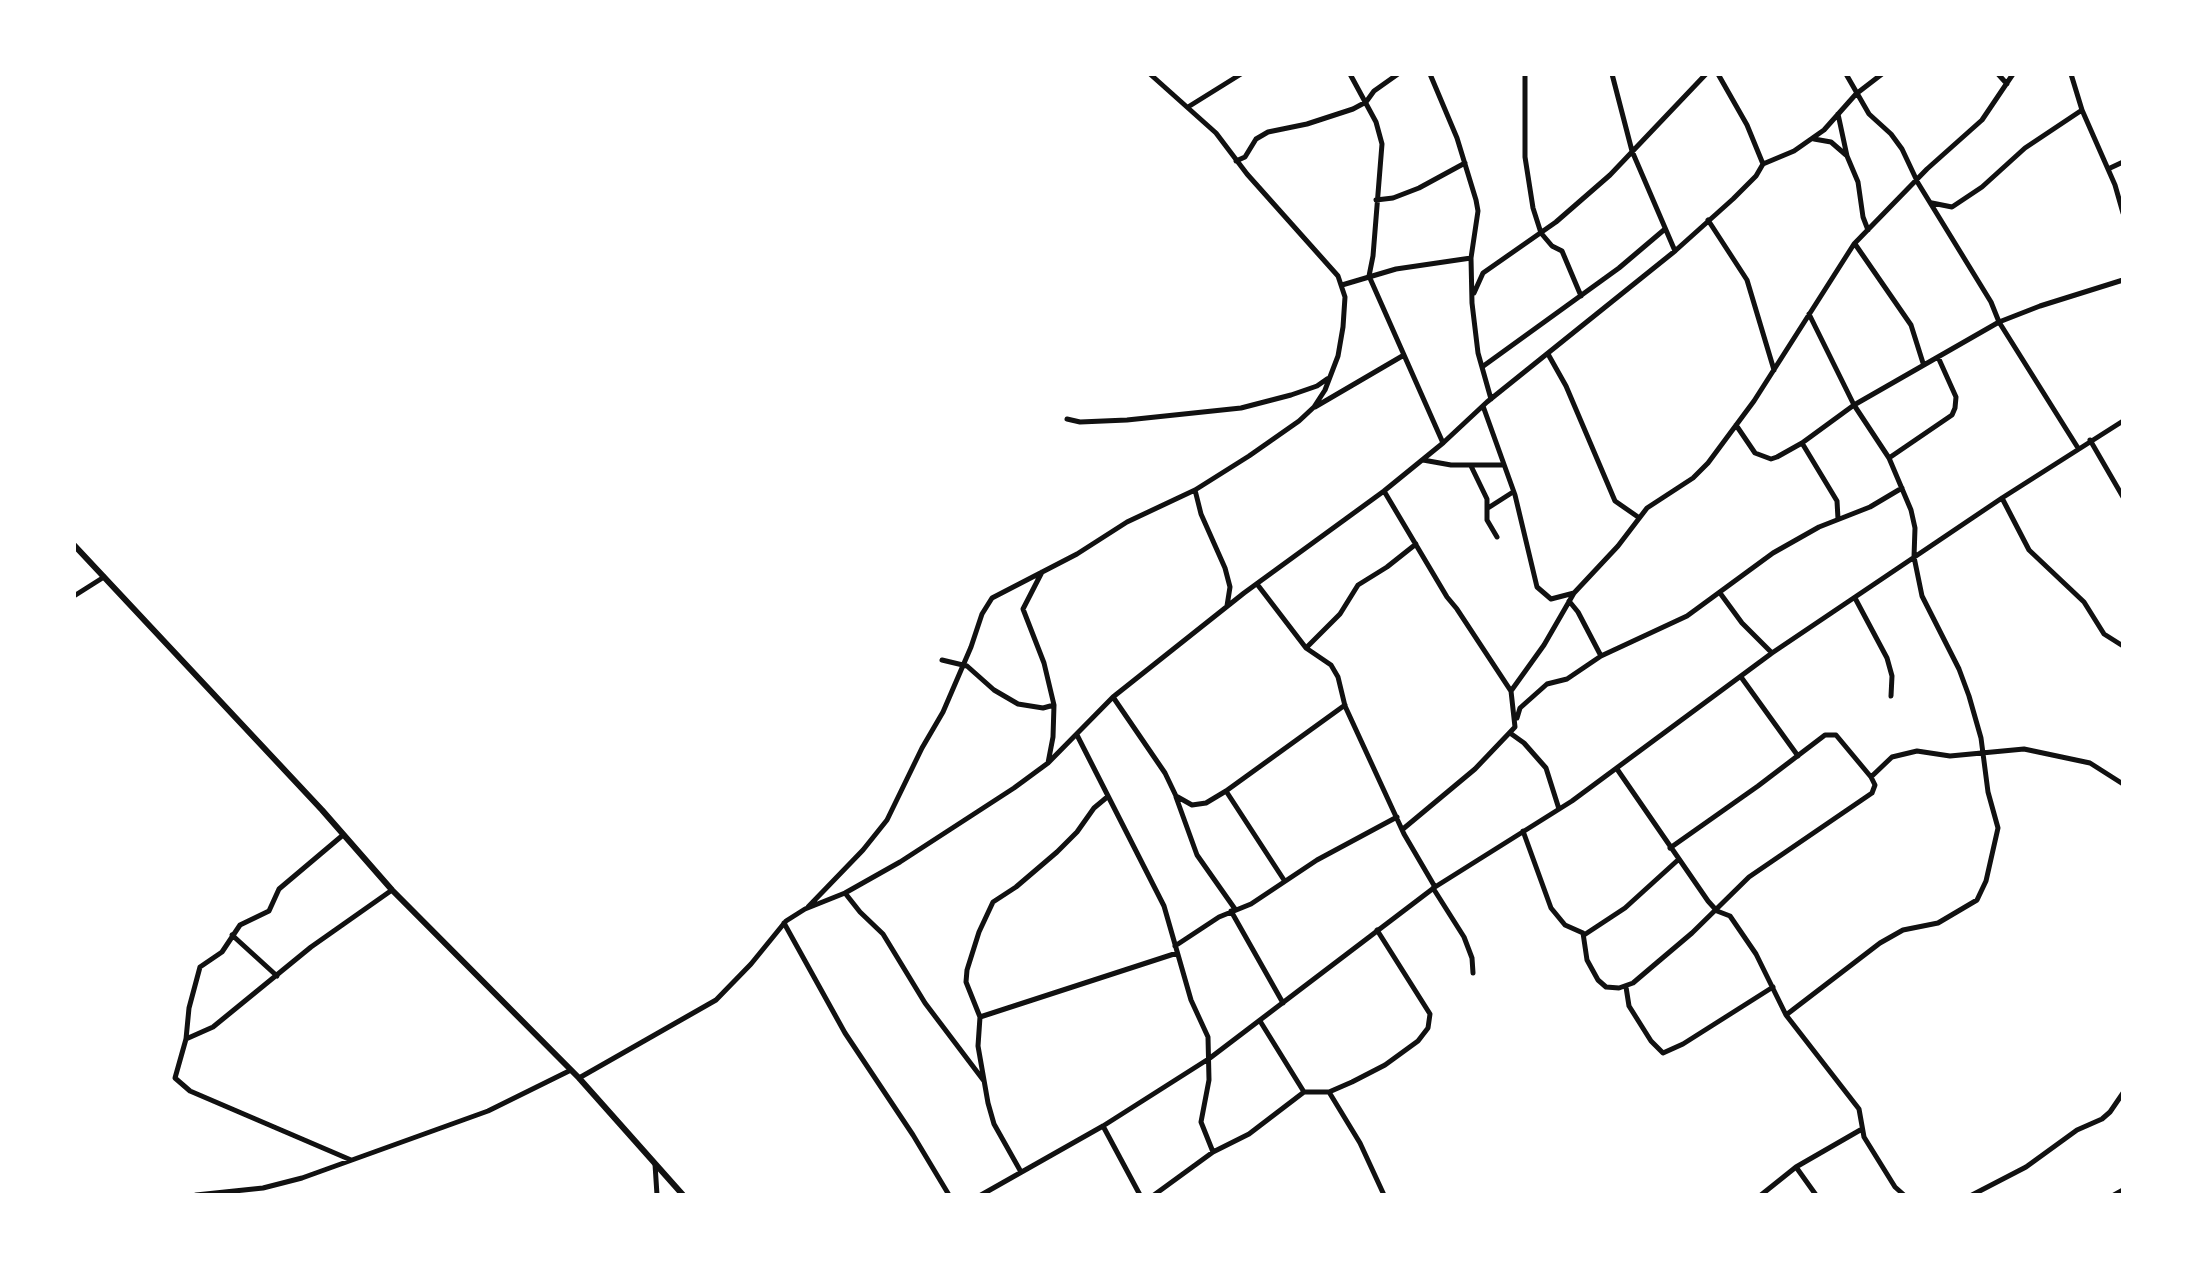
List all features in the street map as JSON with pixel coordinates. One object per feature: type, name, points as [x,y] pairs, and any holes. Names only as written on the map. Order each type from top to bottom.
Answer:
[{"type":"street","points":[[1150,74],[1216,133],[1236,161],[1338,276],[1345,297],[1338,356],[1325,390],[1314,407]]},
{"type":"street","points":[[1188,107],[1241,74]]},
{"type":"street","points":[[1350,74],[1382,138],[1369,276],[1443,443]]},
{"type":"street","points":[[1236,161],[1245,157],[1256,139],[1268,132],[1345,112],[1366,102],[1374,91],[1398,74]]},
{"type":"street","points":[[1430,74],[1465,163],[1478,211],[1471,258],[1472,303],[1482,367],[1491,399]]},
{"type":"street","points":[[1525,74],[1525,157],[1533,208],[1541,233],[1552,246],[1562,251],[1581,296]]},
{"type":"street","points":[[1612,74],[1632,151],[1675,251]]},
{"type":"street","points":[[1472,303],[1483,273],[1541,233],[1610,175],[1706,74]]},
{"type":"street","points":[[1718,74],[1747,125],[1763,164]]},
{"type":"street","points":[[1846,74],[1869,114],[1897,141],[1916,179],[1991,302],[1999,322],[2078,448]]},
{"type":"street","points":[[805,909],[845,893],[956,827],[1048,763],[1113,697],[1226,607],[1384,491],[1491,399],[1675,251],[1756,176],[1763,164],[1794,151],[1813,138],[1856,94],[1882,74]]},
{"type":"street","points":[[1998,74],[2007,84]]},
{"type":"street","points":[[1511,691],[1544,645],[1574,593],[1618,546],[1639,517],[1655,501],[1693,478],[1708,463],[1774,371],[1854,244],[1916,179],[1982,120],[2013,74]]},
{"type":"street","points":[[2071,74],[2123,213]]},
{"type":"street","points":[[1931,202],[1952,207],[1982,187],[2025,148],[2082,110]]},
{"type":"street","points":[[1838,114],[1868,230]]},
{"type":"street","points":[[1813,138],[1831,142],[1847,156]]},
{"type":"street","points":[[2108,169],[2123,162]]},
{"type":"street","points":[[1376,200],[1393,198],[1419,188],[1465,163]]},
{"type":"street","points":[[1708,220],[1747,280],[1774,371]]},
{"type":"street","points":[[1482,367],[1581,296],[1665,229]]},
{"type":"street","points":[[1854,244],[1911,325],[1923,363]]},
{"type":"street","points":[[1342,285],[1396,269],[1471,258]]},
{"type":"street","points":[[1736,425],[1755,453],[1771,459],[1782,455],[1854,405],[1999,322],[2123,280]]},
{"type":"street","points":[[1786,1015],[1880,943],[1903,930],[1938,923],[1979,897],[1986,881],[1998,828],[1969,696],[1959,669],[1924,601],[1914,557],[1915,528],[1902,488],[1889,458],[1854,405],[1809,314]]},
{"type":"street","points":[[1548,354],[1566,386],[1615,501],[1639,517]]},
{"type":"street","points":[[579,1078],[716,1000],[751,964],[784,923],[805,909],[863,850],[887,820],[943,712],[982,614],[992,598],[1077,554],[1127,522],[1195,490],[1276,439],[1314,407],[1404,355]]},
{"type":"street","points":[[1889,458],[1952,415],[1956,397],[1938,357]]},
{"type":"street","points":[[1067,419],[1080,422],[1127,420],[1241,408],[1317,386],[1330,378]]},
{"type":"street","points":[[1483,406],[1513,492],[1537,587],[1551,599],[1574,593]]},
{"type":"street","points":[[981,1195],[1103,1126],[1210,1058],[1434,888],[1617,769],[1772,653],[2002,498],[2123,421]]},
{"type":"street","points":[[2090,440],[2123,497]]},
{"type":"street","points":[[1802,443],[1837,501],[1838,519]]},
{"type":"street","points":[[1422,460],[1451,465],[1503,465]]},
{"type":"street","points":[[1471,465],[1487,499],[1487,520],[1497,537]]},
{"type":"street","points":[[1403,829],[1475,769],[1510,733],[1520,708],[1542,687],[1567,679],[1601,656],[1687,616],[1760,561],[1902,488]]},
{"type":"street","points":[[1195,490],[1201,514],[1225,568],[1230,587],[1226,607]]},
{"type":"street","points":[[1384,491],[1447,597],[1511,691],[1516,721]]},
{"type":"street","points":[[1487,508],[1513,492]]},
{"type":"street","points":[[2002,498],[2029,550],[2084,602],[2104,634],[2123,646]]},
{"type":"street","points":[[1306,648],[1340,614],[1358,585],[1416,544]]},
{"type":"street","points":[[74,545],[392,890],[579,1078],[683,1195]]},
{"type":"street","points":[[1043,571],[1027,598],[1024,614],[1044,663],[1054,705],[1048,763]]},
{"type":"street","points":[[74,596],[104,577]]},
{"type":"street","points":[[1257,584],[1306,648],[1331,665],[1338,677],[1345,705],[1413,852],[1464,937],[1472,958],[1473,973]]},
{"type":"street","points":[[1720,593],[1742,623],[1772,653]]},
{"type":"street","points":[[1855,598],[1887,658],[1892,676],[1891,696]]},
{"type":"street","points":[[1569,601],[1601,656]]},
{"type":"street","points":[[942,660],[964,665],[1009,700],[1027,707],[1054,705]]},
{"type":"street","points":[[1741,677],[1798,756]]},
{"type":"street","points":[[1113,697],[1165,773],[1197,855],[1233,910],[1283,1003]]},
{"type":"street","points":[[1176,796],[1192,805],[1206,803],[1345,705]]},
{"type":"street","points":[[1510,733],[1524,743],[1546,768],[1559,809]]},
{"type":"street","points":[[1523,831],[1547,900],[1565,925],[1581,930],[1587,960],[1598,980],[1611,988],[1626,986],[1692,933],[1770,861],[1872,793],[1875,785],[1833,734],[1825,735],[1670,848]]},
{"type":"street","points":[[1077,735],[1106,798],[1158,894],[1191,1000],[1208,1037],[1208,1087],[1201,1122],[1213,1152]]},
{"type":"street","points":[[1871,777],[1883,764],[1904,753],[1917,751],[1950,756],[2024,749],[2090,763],[2123,784]]},
{"type":"street","points":[[1617,769],[1715,910],[1730,916],[1756,954],[1786,1015],[1859,1109],[1862,1129],[1895,1187],[1904,1195]]},
{"type":"street","points":[[1226,791],[1284,880]]},
{"type":"street","points":[[1021,1172],[994,1124],[984,1081],[978,1046],[980,1017],[966,982],[971,955],[993,902],[1057,852],[1106,798]]},
{"type":"street","points":[[1175,946],[1233,910],[1251,904],[1284,880],[1359,835],[1397,817]]},
{"type":"street","points":[[343,835],[279,889],[269,911],[240,925],[222,952],[200,967],[175,1078],[190,1091],[351,1160]]},
{"type":"street","points":[[1584,935],[1618,913],[1679,859]]},
{"type":"street","points":[[186,1039],[213,1027],[311,947],[392,890]]},
{"type":"street","points":[[845,893],[883,934],[925,1003],[984,1081]]},
{"type":"street","points":[[784,923],[845,1033],[937,1171],[949,1195]]},
{"type":"street","points":[[1154,1195],[1213,1152],[1249,1134],[1304,1092],[1329,1092],[1397,1057],[1418,1041],[1431,1022],[1428,1009],[1377,930]]},
{"type":"street","points":[[232,935],[277,976]]},
{"type":"street","points":[[980,1017],[1177,953]]},
{"type":"street","points":[[1626,986],[1629,1006],[1651,1041],[1663,1053],[1683,1044],[1773,987]]},
{"type":"street","points":[[1260,1021],[1304,1092]]},
{"type":"street","points":[[196,1195],[282,1185],[488,1111],[571,1070]]},
{"type":"street","points":[[1329,1092],[1360,1143],[1384,1195]]},
{"type":"street","points":[[1972,1195],[2026,1167],[2077,1130],[2102,1119],[2123,1093]]},
{"type":"street","points":[[1103,1126],[1140,1195]]},
{"type":"street","points":[[1761,1195],[1796,1167],[1862,1129]]},
{"type":"street","points":[[655,1164],[657,1195]]},
{"type":"street","points":[[1796,1167],[1816,1195]]},
{"type":"street","points":[[2114,1195],[2123,1190]]}]
